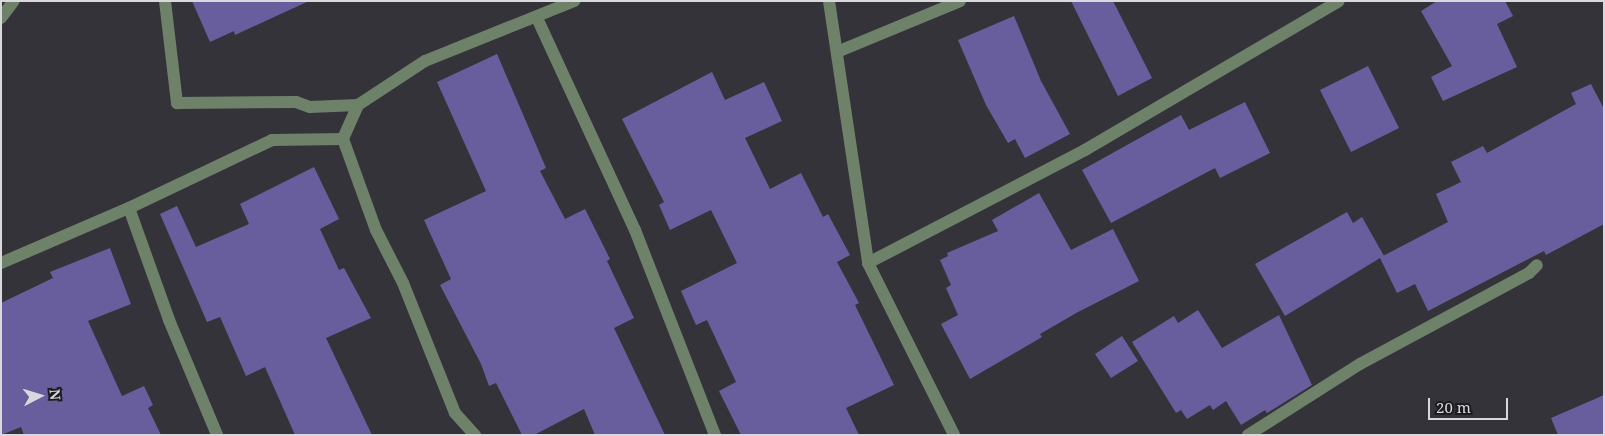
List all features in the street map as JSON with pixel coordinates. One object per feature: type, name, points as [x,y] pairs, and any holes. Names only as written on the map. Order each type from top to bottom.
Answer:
[{"type":"street","points":[[1,18],[14,1]]},
{"type":"street","points":[[165,1],[177,102],[296,102],[310,107],[358,105],[425,61],[537,18],[574,1]]},
{"type":"street","points":[[829,1],[868,263],[954,435]]},
{"type":"street","points":[[837,52],[960,1]]},
{"type":"street","points":[[868,263],[1085,150],[1339,1]]},
{"type":"street","points":[[537,18],[635,230],[715,435]]},
{"type":"street","points":[[358,105],[343,139],[376,230],[403,283],[455,413],[474,435]]},
{"type":"street","points":[[1,263],[129,208],[272,140],[343,139]]},
{"type":"street","points":[[129,208],[169,320],[217,435]]},
{"type":"street","points":[[1248,435],[1360,364],[1529,273],[1537,265]]},
{"type":"building","points":[[192,1],[309,1],[235,35],[234,31],[210,42]]},
{"type":"building","points":[[1071,1],[1113,1],[1152,78],[1118,96]]},
{"type":"building","points":[[1437,1],[1505,1],[1513,16],[1497,24],[1517,67],[1443,101],[1431,77],[1452,66],[1421,11]]},
{"type":"building","points":[[1014,16],[1041,81],[1070,134],[1025,158],[1015,139],[1008,143],[986,105],[958,40]]},
{"type":"building","points":[[497,54],[546,168],[540,171],[565,219],[585,209],[610,259],[607,261],[634,318],[614,328],[665,435],[595,435],[584,409],[534,435],[522,435],[496,383],[489,386],[481,364],[440,285],[451,279],[424,220],[486,191],[437,82]]},
{"type":"building","points":[[1368,66],[1399,128],[1351,152],[1320,90]]},
{"type":"building","points":[[712,72],[725,100],[764,82],[782,121],[745,138],[770,189],[801,173],[823,217],[828,214],[850,255],[837,262],[859,303],[855,305],[894,385],[846,408],[859,435],[741,435],[719,391],[736,382],[707,320],[696,325],[681,291],[737,263],[711,210],[670,230],[659,205],[664,202],[622,119]]},
{"type":"building","points":[[1591,84],[1604,109],[1604,224],[1546,255],[1544,251],[1428,311],[1415,284],[1397,293],[1380,258],[1285,316],[1255,264],[1347,212],[1353,223],[1362,217],[1384,256],[1448,222],[1436,194],[1461,182],[1451,162],[1483,146],[1487,153],[1576,104],[1571,93]]},
{"type":"building","points":[[1245,102],[1270,153],[1220,178],[1215,168],[1111,223],[1082,170],[1181,115],[1189,130]]},
{"type":"building","points":[[314,167],[339,219],[320,229],[339,270],[344,268],[371,318],[326,338],[372,435],[295,435],[265,367],[246,376],[220,317],[207,322],[160,214],[177,206],[196,247],[249,224],[240,204]]},
{"type":"building","points":[[1039,193],[1071,250],[1113,229],[1139,281],[1040,334],[1042,337],[970,379],[941,324],[958,315],[946,288],[951,285],[940,260],[948,256],[947,253],[998,231],[992,220]]},
{"type":"building","points":[[110,248],[131,304],[88,321],[122,396],[144,386],[153,405],[148,408],[161,435],[24,435],[21,427],[1,435],[1,303],[53,278],[50,272]]},
{"type":"building","points":[[1198,310],[1222,348],[1279,315],[1312,385],[1267,413],[1265,410],[1241,425],[1226,401],[1213,410],[1210,405],[1187,419],[1181,410],[1176,413],[1132,342],[1174,316],[1178,323]]},
{"type":"building","points":[[1122,336],[1138,361],[1111,378],[1095,354]]},
{"type":"building","points":[[1604,395],[1604,435],[1558,435],[1551,418]]}]
